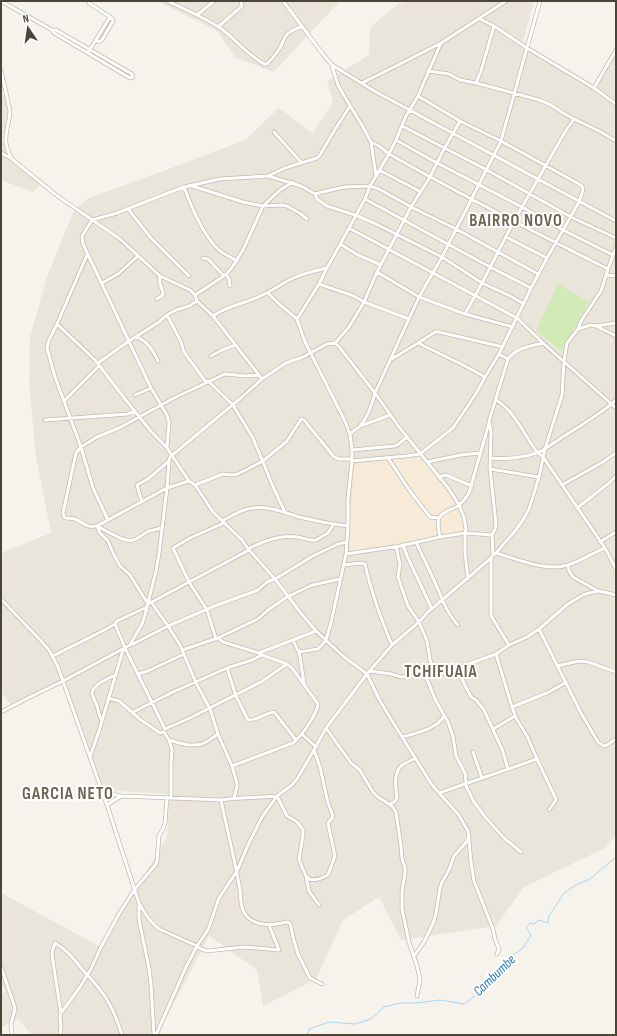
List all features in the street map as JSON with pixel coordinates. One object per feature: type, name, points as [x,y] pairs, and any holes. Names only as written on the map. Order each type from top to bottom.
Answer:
[{"type":"street","points":[[1,1],[52,30],[56,30],[130,78],[133,77],[132,74],[89,51]]},
{"type":"street","points":[[167,1],[197,15],[225,31],[248,53],[264,64],[267,64],[272,59],[286,35],[295,29],[302,27]]},
{"type":"street","points":[[197,15],[214,1]]},
{"type":"street","points":[[218,27],[242,6],[242,1]]},
{"type":"street","points":[[283,1],[332,65],[362,82],[376,92],[410,109],[453,134],[616,222]]},
{"type":"street","points":[[362,82],[441,43],[506,1]]},
{"type":"street","points":[[350,434],[360,426],[366,418],[375,393],[419,297],[442,257],[501,141],[539,1]]},
{"type":"street","points":[[89,3],[113,20],[102,40],[99,42],[96,40]]},
{"type":"street","points":[[89,51],[110,17]]},
{"type":"street","points":[[480,19],[494,26],[527,48],[594,88],[616,104]]},
{"type":"street","points":[[476,83],[494,26]]},
{"type":"street","points":[[297,319],[319,284],[365,199],[370,186],[389,154],[410,109],[418,96],[441,43]]},
{"type":"street","points":[[594,88],[616,50]]},
{"type":"street","points":[[332,65],[338,85],[371,142],[376,176]]},
{"type":"street","points":[[1,70],[10,108],[4,133],[5,144],[6,149],[12,159]]},
{"type":"street","points":[[428,71],[449,74],[460,80],[529,97],[551,105],[616,141]]},
{"type":"street","points":[[1,94],[6,93]]},
{"type":"street","points":[[195,485],[223,474],[232,476],[238,474],[263,461],[287,442],[302,419],[334,457],[339,459],[352,460],[388,458],[420,454],[453,428],[478,392],[484,377],[503,347],[538,274],[571,217],[584,190],[579,184],[501,141],[460,121],[418,96]]},
{"type":"street","points":[[268,176],[301,162],[317,158],[350,106]]},
{"type":"street","points":[[465,314],[514,221],[574,119]]},
{"type":"street","points":[[130,645],[142,624],[149,604],[156,571],[169,461],[172,455],[262,379],[281,366],[303,357],[327,344],[335,343],[349,327],[364,302],[377,272],[411,207],[430,177],[460,121]]},
{"type":"street","points":[[402,126],[530,193],[571,217],[616,238]]},
{"type":"street","points":[[274,132],[301,162]]},
{"type":"street","points":[[1,136],[4,133]]},
{"type":"street","points":[[396,140],[563,230],[613,255]]},
{"type":"street","points":[[371,142],[389,154],[471,200],[608,269]]},
{"type":"street","points":[[1,154],[12,159],[56,195],[120,239],[160,276],[190,290],[195,295],[197,301],[213,316],[262,379]]},
{"type":"street","points":[[379,170],[421,192]]},
{"type":"street","points":[[167,448],[167,415],[151,388],[83,244],[82,236],[92,220],[128,209],[191,185],[220,179],[268,176],[293,182],[306,188],[315,194],[317,199],[327,206],[374,223],[442,257],[482,283],[524,304]]},
{"type":"street","points":[[195,295],[225,275],[231,269],[243,250],[263,206],[280,190],[293,182]]},
{"type":"street","points":[[191,185],[236,200],[263,206],[286,206],[307,219]]},
{"type":"street","points":[[315,194],[338,188],[370,186],[385,192],[411,207],[456,229],[497,253],[538,274]]},
{"type":"street","points":[[184,187],[192,206],[211,241],[218,249],[237,261]]},
{"type":"street","points":[[365,199],[531,288]]},
{"type":"street","points":[[128,209],[151,238],[189,276]]},
{"type":"street","points":[[349,228],[517,318],[616,408]]},
{"type":"street","points":[[506,237],[547,258]]},
{"type":"street","points":[[340,244],[358,255],[381,265]]},
{"type":"street","points":[[155,1035],[186,967],[197,946],[208,930],[219,898],[237,871],[262,817],[277,796],[297,779],[326,728],[366,674],[392,645],[493,556],[523,520],[529,509],[539,477],[545,449],[562,395],[564,361],[567,343],[578,329],[581,321],[601,291],[616,247]]},
{"type":"street","points":[[87,255],[49,340],[47,348],[55,377],[81,447],[93,488],[108,520]]},
{"type":"street","points":[[102,283],[118,274],[138,256]]},
{"type":"street","points":[[204,258],[208,259],[229,279],[230,286]]},
{"type":"street","points":[[213,316],[228,307],[268,293],[272,289],[292,279],[327,268]]},
{"type":"street","points":[[377,272],[419,297],[465,314],[513,327]]},
{"type":"street","points":[[607,275],[616,276]]},
{"type":"street","points":[[157,299],[163,295],[159,284],[160,276]]},
{"type":"street","points":[[319,284],[354,296],[364,302],[409,320]]},
{"type":"street","points":[[268,293],[297,319],[310,353],[341,412],[350,434],[352,450],[346,554],[334,611],[326,640],[318,648],[299,651]]},
{"type":"street","points":[[64,401],[98,364],[167,315],[197,301]]},
{"type":"street","points":[[167,315],[181,342],[184,352],[207,382],[232,405],[253,438],[285,512]]},
{"type":"street","points":[[581,321],[596,326],[616,336]]},
{"type":"street","points":[[596,326],[616,323]]},
{"type":"street","points":[[57,324],[90,354],[139,417],[167,448],[189,481],[195,485],[212,512],[242,540],[316,631],[343,656],[366,674],[415,758],[438,793],[458,814],[468,831],[474,881],[499,949],[497,954]]},
{"type":"street","points":[[578,329],[590,325]]},
{"type":"street","points":[[390,360],[435,332],[503,347]]},
{"type":"street","points":[[136,337],[140,338],[151,349],[158,362]]},
{"type":"street","points":[[335,343],[375,393],[407,438],[459,505],[466,525],[465,553],[468,579]]},
{"type":"street","points":[[418,343],[484,377]]},
{"type":"street","points":[[440,537],[439,528],[441,515],[459,505],[467,497],[472,486],[489,421],[508,359],[516,351],[543,343]]},
{"type":"street","points":[[211,356],[235,345]]},
{"type":"street","points":[[499,354],[508,359]]},
{"type":"street","points":[[162,528],[146,533],[132,541],[115,536],[98,526],[88,526],[77,520],[65,518],[63,515],[76,453],[81,447],[97,437],[119,428],[207,382],[226,374],[246,376],[259,375]]},
{"type":"street","points":[[135,395],[151,388]]},
{"type":"street","points":[[496,400],[504,405],[523,430],[537,453],[543,457],[605,548],[616,569]]},
{"type":"street","points":[[491,458],[510,458],[537,453],[584,424],[616,400]]},
{"type":"street","points":[[46,420],[128,414],[135,411]]},
{"type":"street","points":[[360,426],[390,414]]},
{"type":"street","points":[[489,421],[491,458],[490,469],[496,521],[495,529],[492,534],[493,556],[491,614],[492,619],[510,645]]},
{"type":"street","points":[[352,450],[382,448],[397,445],[407,438]]},
{"type":"street","points":[[427,462],[480,453]]},
{"type":"street","points":[[562,485],[616,453]]},
{"type":"street","points":[[388,458],[410,491],[430,517],[440,518]]},
{"type":"street","points":[[142,502],[137,485],[148,479],[169,461]]},
{"type":"street","points":[[490,469],[539,477]]},
{"type":"street","points":[[438,477],[446,475],[472,486]]},
{"type":"street","points":[[577,508],[616,476]]},
{"type":"street","points":[[98,526],[167,488],[189,481]]},
{"type":"street","points":[[232,766],[271,752],[296,740],[302,734],[317,710],[317,702],[292,668],[287,664],[217,639],[207,610],[189,582],[173,548],[223,522],[240,511],[254,508],[285,512],[333,525],[348,526]]},
{"type":"street","points":[[52,656],[94,636],[118,621],[263,542],[281,537],[298,537],[316,540],[328,533],[333,525]]},
{"type":"street","points":[[98,526],[100,533],[108,542],[120,566],[130,575],[149,604],[168,626],[183,652],[210,709],[218,734],[232,766],[237,786],[234,798]]},
{"type":"street","points":[[600,542],[616,532]]},
{"type":"street","points":[[346,554],[403,545],[440,537],[465,534],[492,534]]},
{"type":"street","points":[[1,712],[168,626],[224,602],[254,592],[267,582],[275,579],[313,556],[338,544],[347,542]]},
{"type":"street","points":[[416,542],[451,618],[458,625]]},
{"type":"street","points":[[403,545],[432,609]]},
{"type":"street","points":[[396,546],[400,564],[398,577],[408,606],[419,622],[427,641],[430,660],[436,674]]},
{"type":"street","points":[[493,556],[555,567],[568,565],[605,548]]},
{"type":"street","points":[[344,565],[365,564],[366,574],[384,627],[392,645]]},
{"type":"street","points":[[568,565],[569,571],[573,577],[599,591],[616,596]]},
{"type":"street","points":[[138,674],[148,671],[183,652],[217,639],[258,619],[287,597],[317,584],[340,579]]},
{"type":"street","points":[[370,671],[401,677],[444,673],[457,669],[496,654],[527,637],[575,599],[589,592],[599,591]]},
{"type":"street","points":[[1,599],[42,642],[58,667],[107,805],[139,903],[146,916],[159,929],[207,951],[244,947],[278,950],[279,949],[269,925]]},
{"type":"street","points":[[115,624],[124,649],[138,674],[169,740],[172,750],[171,797]]},
{"type":"street","points":[[538,629],[598,742],[604,746],[616,739]]},
{"type":"street","points":[[133,712],[227,668],[252,660],[261,654],[316,631]]},
{"type":"street","points":[[293,640],[299,651],[304,684]]},
{"type":"street","points":[[90,757],[124,649]]},
{"type":"street","points":[[496,654],[512,707],[555,796],[556,800],[549,810]]},
{"type":"street","points":[[557,666],[578,661],[588,662],[616,672]]},
{"type":"street","points":[[108,698],[119,701],[141,720],[160,733],[236,696],[261,682],[287,664]]},
{"type":"street","points":[[227,668],[236,696],[249,721],[274,712],[296,740]]},
{"type":"street","points":[[457,669],[472,697],[484,710],[502,749],[508,769]]},
{"type":"street","points":[[102,721],[92,694],[92,690],[109,677],[116,674]]},
{"type":"street","points":[[425,674],[435,699],[448,722],[453,736],[456,756],[465,773],[466,784],[474,802],[504,838],[521,852]]},
{"type":"street","points":[[512,707],[547,693],[566,683]]},
{"type":"street","points":[[402,737],[423,731],[440,721],[444,715]]},
{"type":"street","points":[[493,729],[516,716]]},
{"type":"street","points":[[326,728],[351,763],[360,770],[372,792],[390,804],[396,812],[402,859],[405,867],[402,892],[402,909],[409,942],[420,979],[417,996]]},
{"type":"street","points":[[169,740],[188,745],[195,745],[206,742],[218,734]]},
{"type":"street","points":[[302,734],[315,748],[328,803],[333,816],[328,824],[335,856],[328,875],[320,879],[313,880],[309,880],[306,876]]},
{"type":"street","points":[[473,752],[482,778]]},
{"type":"street","points":[[390,804],[397,798],[397,771],[415,758]]},
{"type":"street","points":[[438,793],[537,760]]},
{"type":"street","points":[[101,790],[121,796],[221,800],[277,796]]},
{"type":"street","points":[[107,805],[121,796]]},
{"type":"street","points":[[277,796],[287,816],[298,822],[303,830],[299,860],[306,876],[309,891],[319,905]]},
{"type":"street","points":[[61,1013],[80,987],[119,914],[135,889],[157,861],[159,836],[165,823],[167,797]]},
{"type":"street","points":[[221,800],[237,871],[244,914],[255,922],[269,925],[290,923],[298,954],[310,978],[322,984]]},
{"type":"street","points":[[414,956],[424,942],[434,921],[440,888],[454,856],[469,838]]},
{"type":"street","points":[[139,903],[139,920],[150,974],[155,1035]]},
{"type":"street","points":[[60,1035],[61,1013],[52,955],[54,944],[62,947],[96,984],[110,1005],[122,1035]]},
{"type":"street","points":[[1,967],[15,1009],[11,1024],[12,1035]]},
{"type":"shaded area","points":[[157,1],[340,1],[274,72],[236,58],[216,30]]},
{"type":"shaded area","points":[[409,1],[534,1],[523,42],[528,50],[594,90],[616,55],[616,836],[603,849],[524,887],[496,926],[401,940],[379,897],[343,920],[316,979],[263,1006],[257,970],[209,936],[157,1035],[32,1035],[18,1019],[1,1027],[1,994],[5,991],[1,984],[1,893],[101,947],[167,838],[170,794],[102,790],[63,681],[12,706],[1,693],[1,553],[51,533],[36,457],[29,382],[30,337],[47,277],[74,210],[89,198],[245,140],[279,108],[313,133],[333,102],[327,81],[369,55],[370,27],[398,4]]},
{"type":"shaded area","points":[[1,95],[6,95],[9,110],[2,139],[7,157],[40,184],[33,192],[1,180]]},
{"type":"shaded area","points":[[419,455],[456,503],[464,519],[464,532],[348,552],[354,464]]},
{"type":"green space","points":[[558,284],[589,302],[561,351],[536,330]]},
{"type":"waterway","name":"Cambumbe","points":[[307,1035],[309,1029],[329,1022],[355,1024],[371,1019],[384,1007],[401,1003],[440,1000],[464,1004],[481,991],[496,976],[505,961],[523,948],[531,935],[526,928],[530,923],[534,924],[539,920],[548,923],[549,916],[564,893],[576,885],[590,879],[616,857]]},
{"type":"district","name":"BAIRRO NOVO","points":[[516,220]]},
{"type":"district","name":"TCHIFUAIA","points":[[441,671]]},
{"type":"district","name":"GARCIA NETO","points":[[68,793]]}]
